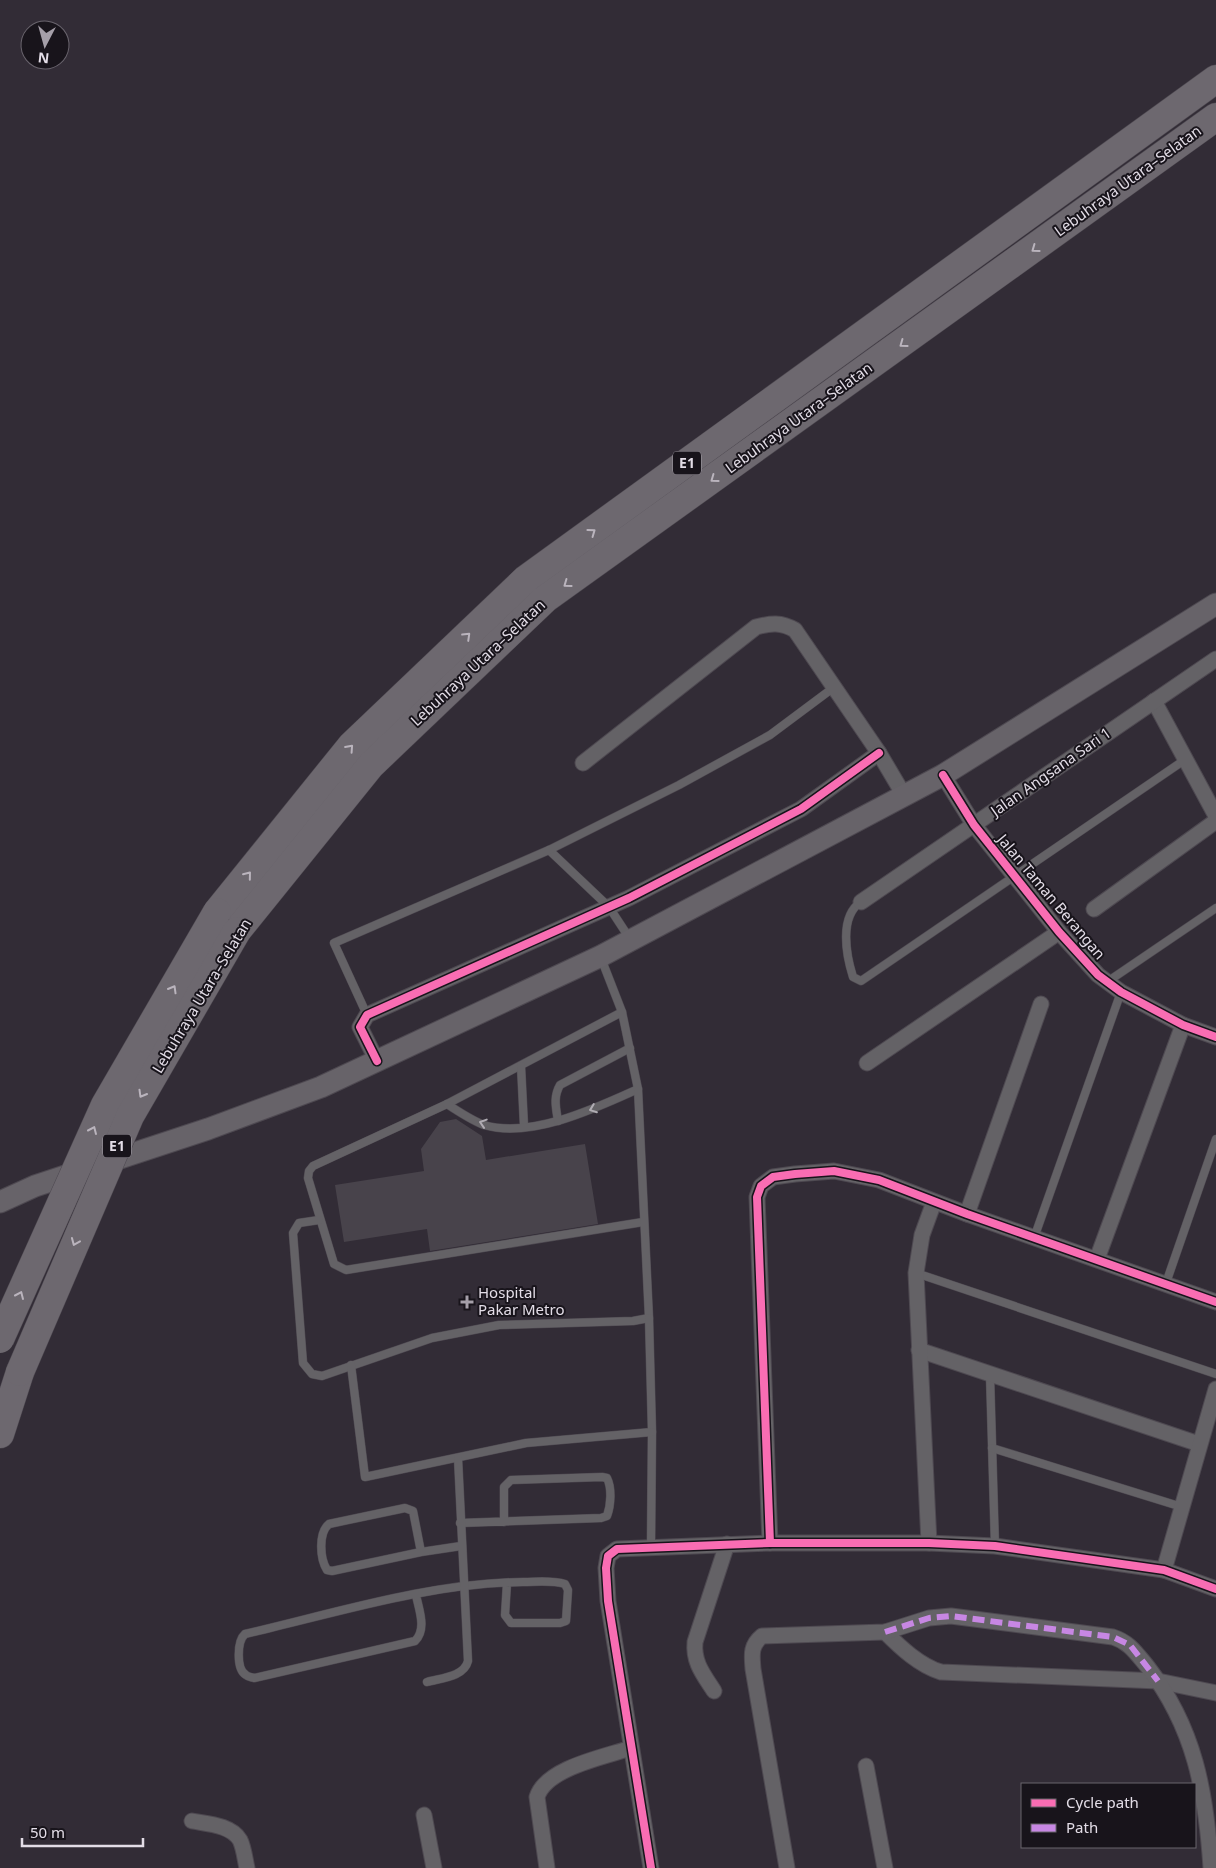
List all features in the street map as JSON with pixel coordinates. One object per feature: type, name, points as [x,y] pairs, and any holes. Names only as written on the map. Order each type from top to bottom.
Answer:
[{"type":"highway","name":"Lebuhraya Utara–Selatan","points":[[0,1339],[105,1104],[217,912],[351,746],[526,579],[1216,80]]},
{"type":"highway","name":"Lebuhraya Utara–Selatan","points":[[0,1434],[20,1372],[130,1116],[238,931],[371,765],[546,599],[1216,117]]},
{"type":"main road","points":[[0,1202],[35,1186],[321,1087],[601,956],[844,826],[943,776],[1216,604]]},
{"type":"street","points":[[582,764],[756,627],[770,623],[784,624],[795,630],[879,753],[905,796]]},
{"type":"street","name":"Jalan Angsana Sari 1","points":[[861,902],[1216,660]]},
{"type":"street","points":[[1154,701],[1216,816]]},
{"type":"street","points":[[377,1061],[360,1027],[368,1015],[609,907],[801,809],[879,753]]},
{"type":"street","name":"Jalan Taman Berangan","points":[[943,776],[974,825],[1059,932],[1098,975],[1122,992],[1183,1025],[1216,1037]]},
{"type":"street","points":[[1094,909],[1216,821]]},
{"type":"street","points":[[867,1063],[1059,932]]},
{"type":"street","points":[[967,1214],[1041,1004]]},
{"type":"street","points":[[1098,1259],[1183,1025]]},
{"type":"street","points":[[770,1543],[757,1197],[761,1186],[773,1177],[834,1171],[879,1180],[967,1214],[1216,1302]]},
{"type":"street","points":[[929,1542],[918,1350],[916,1273],[922,1235],[934,1202]]},
{"type":"street","points":[[918,1350],[1199,1444]]},
{"type":"street","points":[[1164,1570],[1216,1389]]},
{"type":"street","points":[[651,1868],[608,1601],[606,1568],[608,1556],[617,1549],[651,1546],[770,1543],[929,1542],[995,1546],[1164,1570],[1216,1589]]},
{"type":"street","points":[[714,1691],[694,1656],[695,1642],[727,1544]]},
{"type":"street","points":[[786,1868],[753,1669],[752,1648],[762,1636],[885,1632],[930,1618],[951,1616],[1113,1637],[1130,1645],[1168,1696],[1189,1742],[1201,1779],[1207,1811],[1212,1868]]},
{"type":"street","points":[[885,1632],[896,1644],[931,1669],[941,1672],[1158,1681],[1216,1693]]},
{"type":"street","points":[[547,1868],[537,1797],[540,1788],[564,1771],[631,1748]]},
{"type":"street","points":[[866,1766],[885,1868]]},
{"type":"street","points":[[424,1815],[434,1868]]},
{"type":"street","points":[[192,1821],[219,1825],[230,1831],[240,1840],[247,1868]]},
{"type":"lane","points":[[368,1015],[334,943],[549,850],[730,758],[770,735],[833,688]]},
{"type":"lane","points":[[861,902],[850,911],[847,928],[849,964],[853,977],[861,981],[1186,759]]},
{"type":"lane","points":[[549,850],[609,907],[631,941]]},
{"type":"lane","points":[[1107,982],[1216,908]]},
{"type":"lane","points":[[601,956],[622,1012],[638,1089],[649,1318],[652,1432],[651,1546]]},
{"type":"lane","points":[[1034,1238],[1122,992]]},
{"type":"lane","points":[[622,1012],[447,1104],[313,1166],[309,1171],[308,1178],[319,1220],[334,1264],[346,1270],[644,1222]]},
{"type":"lane","points":[[558,1121],[555,1101],[556,1092],[560,1085],[630,1048]]},
{"type":"lane","points":[[521,1066],[524,1126]]},
{"type":"lane","points":[[447,1104],[484,1125],[524,1126],[558,1121],[638,1089]]},
{"type":"lane","points":[[1166,1283],[1216,1139]]},
{"type":"lane","points":[[319,1220],[299,1222],[293,1233],[303,1364],[312,1374],[322,1376],[432,1338],[499,1325],[649,1318]]},
{"type":"lane","points":[[916,1273],[1216,1374]]},
{"type":"lane","points":[[351,1365],[365,1477],[526,1443],[652,1432]]},
{"type":"lane","points":[[990,1375],[995,1546]]},
{"type":"lane","points":[[992,1448],[1182,1507]]},
{"type":"lane","points":[[427,1682],[459,1673],[466,1668],[467,1653],[458,1458]]},
{"type":"lane","points":[[460,1523],[504,1522],[601,1518],[607,1516],[609,1510],[610,1484],[607,1478],[602,1477],[511,1480],[504,1487],[504,1522]]},
{"type":"lane","points":[[421,1552],[416,1519],[413,1511],[405,1508],[329,1524],[323,1529],[324,1565],[327,1570],[332,1571],[421,1552],[461,1546]]},
{"type":"lane","points":[[416,1595],[422,1628],[420,1636],[415,1641],[254,1678],[245,1675],[241,1670],[238,1646],[240,1639],[245,1634],[416,1595],[463,1587],[507,1582],[565,1584],[568,1590],[566,1621],[560,1623],[511,1623],[505,1615],[507,1582]]},
{"type":"building","points":[[456,1119],[482,1136],[486,1160],[585,1144],[598,1224],[430,1251],[427,1229],[344,1242],[335,1185],[424,1171],[421,1149],[440,1122]]},
{"type":"marked path","points":[[885,1632],[929,1618],[951,1616],[1113,1637],[1130,1645],[1158,1681]]},
{"type":"cycle path","points":[[377,1061],[360,1027],[367,1015],[629,898],[801,809],[879,753]]},
{"type":"cycle path","points":[[943,775],[974,825],[1059,932],[1098,975],[1121,992],[1183,1025],[1216,1037]]},
{"type":"cycle path","points":[[770,1543],[757,1197],[761,1186],[773,1177],[834,1171],[879,1180],[967,1214],[1216,1302]]},
{"type":"cycle path","points":[[651,1868],[608,1601],[606,1568],[608,1556],[617,1549],[770,1543],[929,1543],[995,1546],[1164,1570],[1216,1589]]},
{"type":"place","name":"Hospital Pakar Metro","points":[[467,1302]]}]
